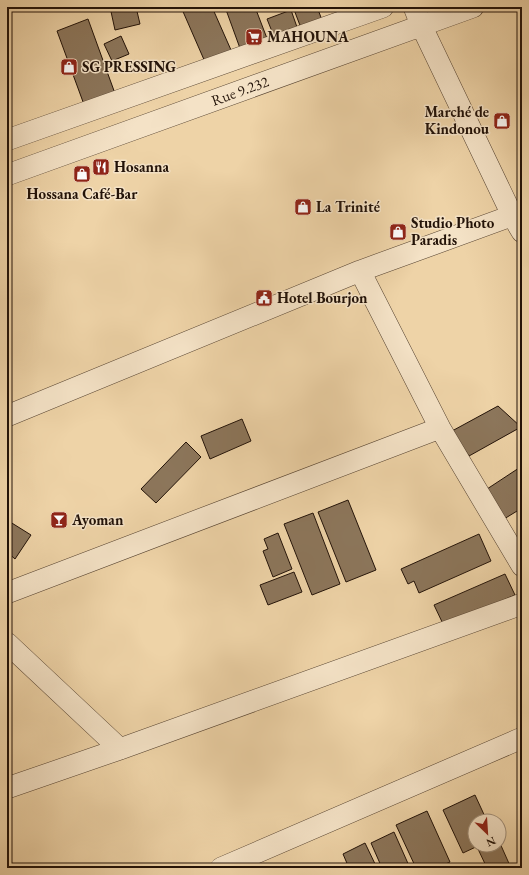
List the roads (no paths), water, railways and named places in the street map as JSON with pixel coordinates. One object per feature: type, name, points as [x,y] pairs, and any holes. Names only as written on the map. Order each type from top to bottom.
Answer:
[{"type":"street","name":"Rue 9.232","points":[[7,140],[383,7]]},
{"type":"street","name":"Rue 9.232","points":[[7,175],[417,16],[473,7]]},
{"type":"street","points":[[7,416],[360,271],[519,220],[417,16]]},
{"type":"street","points":[[360,271],[440,428],[522,566]]},
{"type":"street","points":[[7,593],[440,428]]},
{"type":"street","points":[[7,788],[120,749],[522,604]]},
{"type":"street","points":[[7,643],[120,749]]},
{"type":"street","points":[[221,868],[522,738]]},
{"type":"place","name":"MAHOUNA","points":[[254,37]]},
{"type":"place","name":"SG PRESSING","points":[[69,67]]},
{"type":"place","name":"Marché de Kindonou","points":[[502,121]]},
{"type":"place","name":"Hosanna","points":[[101,167]]},
{"type":"place","name":"Hossana Café-Bar","points":[[82,174]]},
{"type":"place","name":"La Trinité","points":[[303,207]]},
{"type":"place","name":"Studio Photo Paradis","points":[[398,232]]},
{"type":"place","name":"Hotel Bourjon","points":[[264,298]]},
{"type":"place","name":"Ayoman","points":[[59,520]]}]
